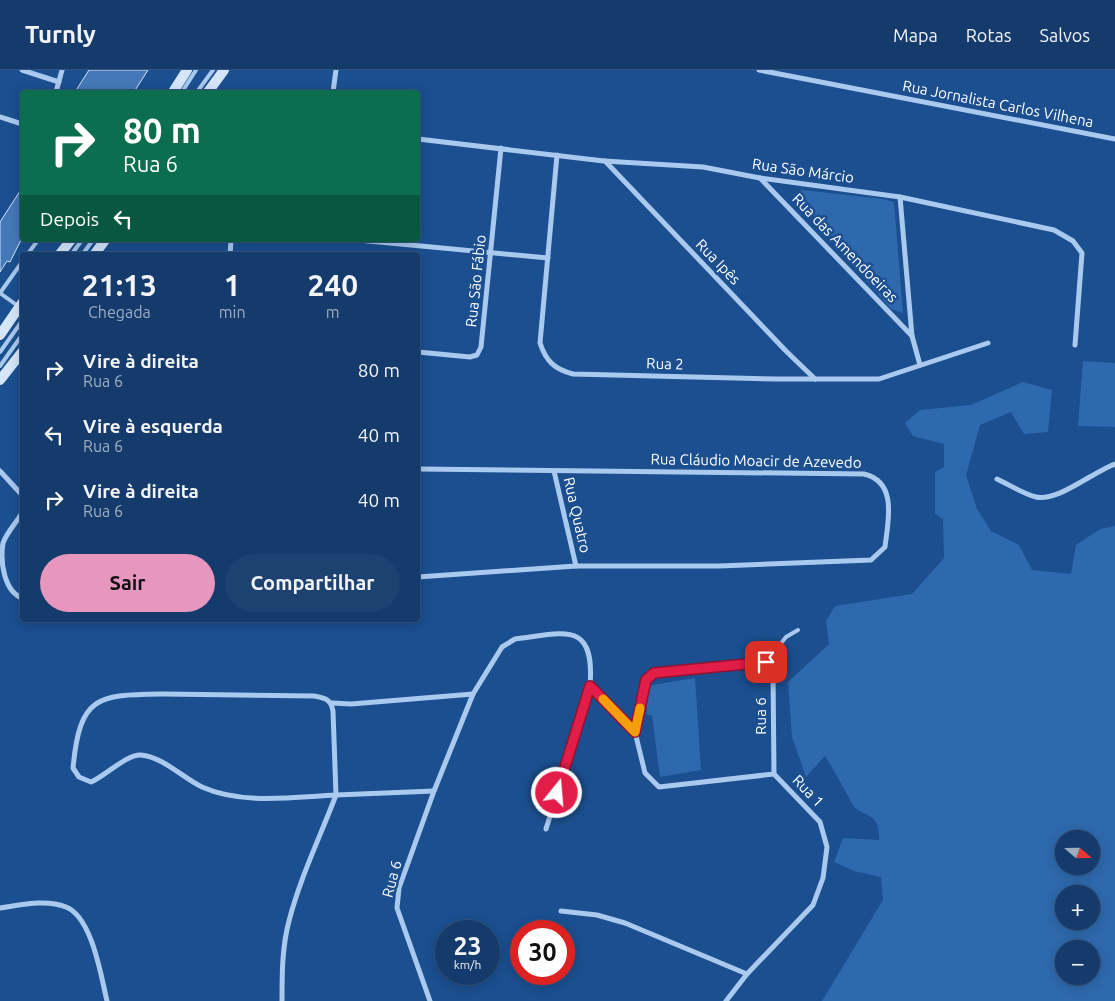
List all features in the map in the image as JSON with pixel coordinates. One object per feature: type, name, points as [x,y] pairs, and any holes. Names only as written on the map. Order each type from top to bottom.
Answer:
[{"type":"main road","points":[[174,90],[187,70]]},
{"type":"main road","points":[[209,90],[224,70]]},
{"type":"main road","points":[[61,252],[69,242]]},
{"type":"main road","points":[[0,335],[20,306]]},
{"type":"main road","points":[[0,380],[20,355]]},
{"type":"street","points":[[22,70],[58,82]]},
{"type":"street","points":[[56,90],[62,70]]},
{"type":"street","points":[[333,90],[336,70]]},
{"type":"street","name":"Rua Jornalista Carlos Vilhena","points":[[759,70],[1115,139]]},
{"type":"street","points":[[0,117],[20,123]]},
{"type":"street","name":"Rua São Márcio","points":[[420,139],[604,160],[703,167],[760,178],[900,197],[1054,230],[1073,241],[1082,253],[1075,345]]},
{"type":"street","name":"Rua São Fábio","points":[[420,352],[470,357],[479,353],[492,252],[502,148]]},
{"type":"street","name":"Rua 2","points":[[558,155],[540,343],[545,357],[560,371],[573,374],[879,379],[988,343]]},
{"type":"street","name":"Rua Ipês","points":[[604,160],[815,379]]},
{"type":"street","name":"Rua das Amendoeiras","points":[[760,178],[912,336]]},
{"type":"street","points":[[900,197],[912,336],[920,365]]},
{"type":"street","points":[[380,242],[548,258]]},
{"type":"street","points":[[997,479],[1028,494],[1042,498],[1059,493],[1115,464]]},
{"type":"street","name":"Rua Cláudio Moacir de Azevedo","points":[[420,469],[864,474],[880,481],[886,491],[889,504],[885,547],[871,560],[719,566],[576,566],[420,577]]},
{"type":"street","name":"Rua Quatro","points":[[554,470],[576,566]]},
{"type":"street","points":[[0,471],[20,493]]},
{"type":"street","points":[[20,516],[2,544],[1,559],[7,588],[20,597]]},
{"type":"street","name":"Rua 6","points":[[430,1001],[397,908],[399,888],[434,791],[473,694],[502,647],[515,639],[566,633],[578,636],[584,641],[592,664],[590,686],[546,829]]},
{"type":"street","points":[[635,732],[646,680],[654,673],[766,662]]},
{"type":"street","name":"Rua 6","points":[[766,662],[772,665],[773,673],[774,774]]},
{"type":"street","points":[[590,686],[635,732]]},
{"type":"street","points":[[434,791],[336,796],[234,797],[203,788],[161,762],[140,755],[129,757],[106,775],[91,782],[80,777],[73,768],[78,729],[92,707],[99,700],[116,695],[314,696],[322,697],[332,703],[351,704],[473,694]]},
{"type":"street","points":[[282,1001],[283,962],[289,922],[305,871],[336,796],[332,703]]},
{"type":"street","name":"Rua 1","points":[[635,732],[645,773],[659,786],[774,774],[820,822],[827,847],[823,878],[813,905],[747,974],[726,1001]]},
{"type":"street","points":[[0,908],[37,903],[66,907],[76,914],[86,927],[107,1001]]},
{"type":"street","points":[[560,911],[596,915],[625,923],[747,974]]},
{"type":"lane","points":[[183,90],[196,70]]},
{"type":"lane","points":[[198,90],[213,70]]},
{"type":"lane","points":[[20,265],[0,293],[20,304]]},
{"type":"lane","points":[[0,352],[20,324]]},
{"type":"lane","points":[[0,366],[20,338]]},
{"type":"lane","points":[[766,662],[786,637],[798,630]]},
{"type":"shaded area","points":[[802,190],[883,199],[894,202],[903,313],[891,309],[793,195]]},
{"type":"shaded area","points":[[1083,361],[1115,363],[1115,427],[1078,426]]},
{"type":"shaded area","points":[[1023,382],[1052,390],[1048,432],[1024,434],[1011,412],[980,425],[966,475],[977,509],[991,531],[1019,545],[1032,570],[1071,574],[1076,545],[1100,529],[1115,526],[1115,1001],[822,1001],[883,900],[881,877],[854,871],[834,862],[843,838],[879,840],[879,830],[874,819],[856,809],[853,805],[825,756],[806,777],[792,737],[788,682],[829,644],[826,621],[835,606],[912,594],[944,558],[943,519],[935,514],[935,472],[944,467],[944,444],[913,436],[905,423],[920,410],[971,405]]},
{"type":"shaded area","points":[[695,678],[701,770],[660,777],[652,715],[647,715],[646,686]]},
{"type":"building","points":[[89,70],[148,70],[135,90],[76,90]]},
{"type":"building","points":[[20,191],[20,242],[10,262],[7,261],[0,272],[0,222]]},
{"type":"slow traffic","points":[[603,699],[635,732],[640,708]]},
{"type":"route","points":[[557,793],[590,686],[635,732],[646,680],[654,673],[766,662]]}]
